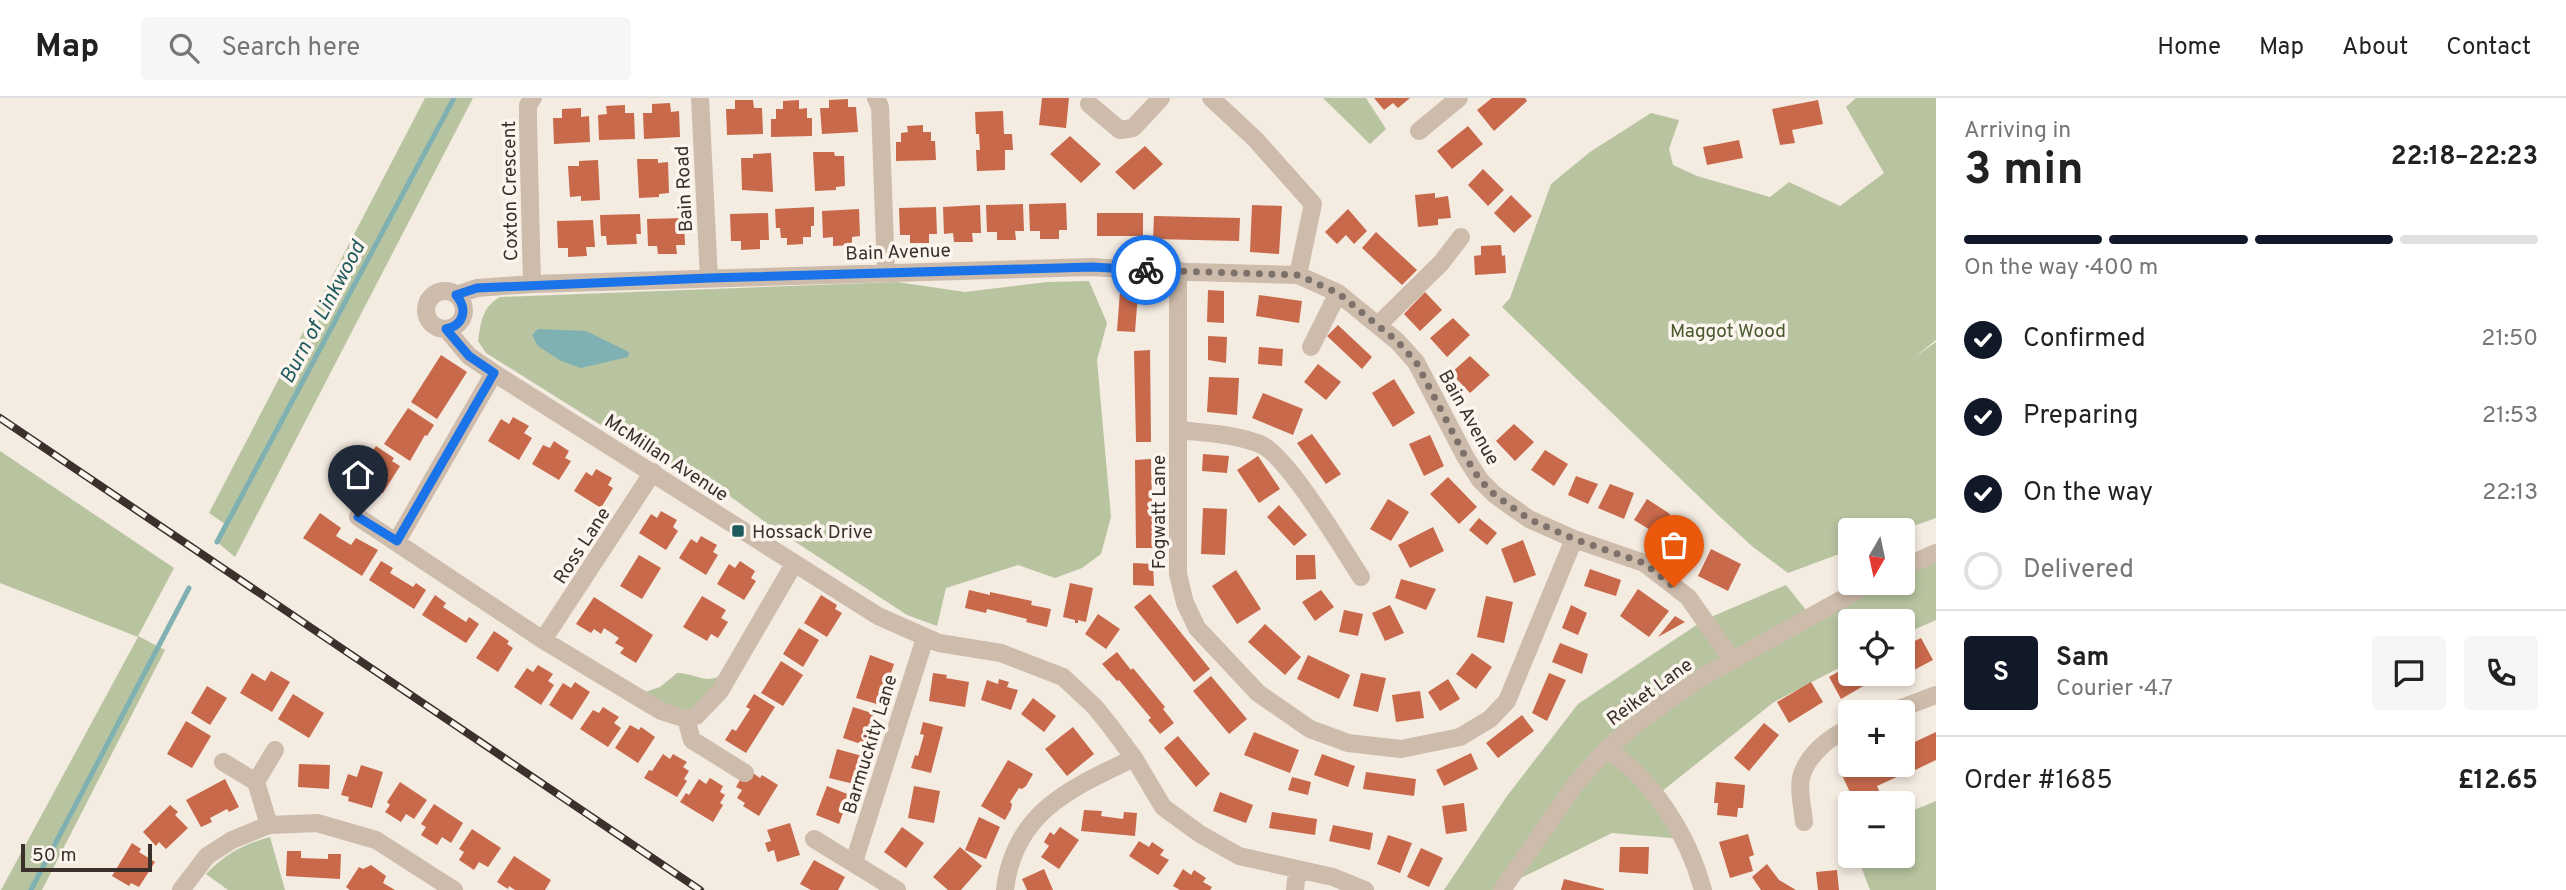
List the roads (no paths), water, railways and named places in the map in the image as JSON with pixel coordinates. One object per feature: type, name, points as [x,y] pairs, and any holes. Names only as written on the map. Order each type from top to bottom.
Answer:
[{"type":"street","name":"Coxton Crescent","points":[[532,284],[528,105],[533,98]]},
{"type":"street","name":"Bain Road","points":[[700,98],[709,278]]},
{"type":"street","points":[[876,98],[880,107],[886,273]]},
{"type":"street","points":[[1088,104],[1120,130],[1133,128],[1161,98]]},
{"type":"street","points":[[1211,98],[1255,139],[1313,204],[1298,275]]},
{"type":"street","points":[[1419,131],[1459,98]]},
{"type":"street","points":[[1378,325],[1441,263],[1461,237]]},
{"type":"street","name":"Bain Avenue","points":[[456,295],[477,288],[532,284],[1092,267],[1298,275],[1338,293],[1397,341],[1416,362],[1466,458],[1480,480],[1495,495],[1529,519],[1574,539],[1644,563],[1688,597],[1733,661]]},
{"type":"street","name":"Fogwatt Lane","points":[[1178,270],[1178,574],[1185,603],[1197,628],[1258,693],[1310,729],[1348,743],[1401,749],[1460,737],[1490,719],[1507,701],[1574,539]]},
{"type":"street","points":[[443,292],[456,295],[463,304],[463,316],[456,325],[446,329],[433,325],[426,309],[432,297],[443,292]]},
{"type":"street","points":[[1311,347],[1338,293]]},
{"type":"street","name":"McMillan Avenue","points":[[446,329],[469,356],[494,373],[877,616],[939,643],[1001,653],[1063,677],[1095,707],[1133,758],[1163,807],[1200,834],[1239,856],[1334,877],[1365,890]]},
{"type":"street","points":[[397,541],[494,373]]},
{"type":"street","points":[[1180,430],[1223,434],[1262,444],[1284,463],[1361,577]]},
{"type":"street","name":"Ross Lane","points":[[543,640],[653,472]]},
{"type":"street","points":[[358,517],[543,640],[661,711],[686,719],[696,716],[704,709],[733,670],[794,564]]},
{"type":"street","points":[[1915,562],[1936,553]]},
{"type":"street","name":"Reiket Lane","points":[[1502,890],[1577,782],[1607,749],[1640,721],[1697,680],[1850,595]]},
{"type":"street","name":"Barmuckity Lane","points":[[854,862],[925,638]]},
{"type":"street","points":[[1915,703],[1936,695]]},
{"type":"street","points":[[686,719],[692,740],[745,773]]},
{"type":"street","points":[[1804,822],[1801,779],[1807,765],[1827,742],[1838,735]]},
{"type":"street","points":[[1607,749],[1625,762],[1656,796],[1690,849],[1703,890]]},
{"type":"street","points":[[256,782],[275,750]]},
{"type":"street","points":[[1005,890],[1007,875],[1016,852],[1035,818],[1054,799],[1133,758]]},
{"type":"street","points":[[223,762],[256,782],[269,825]]},
{"type":"street","points":[[181,890],[207,856],[232,840],[269,825],[317,823],[376,840],[454,890]]},
{"type":"street","points":[[814,839],[897,890]]},
{"type":"street","points":[[1295,890],[1297,870]]},
{"type":"water","points":[[538,329],[586,331],[629,352],[628,357],[581,368],[561,361],[538,346],[532,335]]},
{"type":"waterway","name":"Burn of Linkwood","points":[[217,542],[454,98]]},
{"type":"waterway","points":[[31,890],[189,588]]},
{"type":"railway","points":[[0,418],[700,890]]},
{"type":"place","name":"Hossack Drive","points":[[738,531]]},
{"type":"park label","name":"Maggot Wood","points":[[1728,330]]}]
